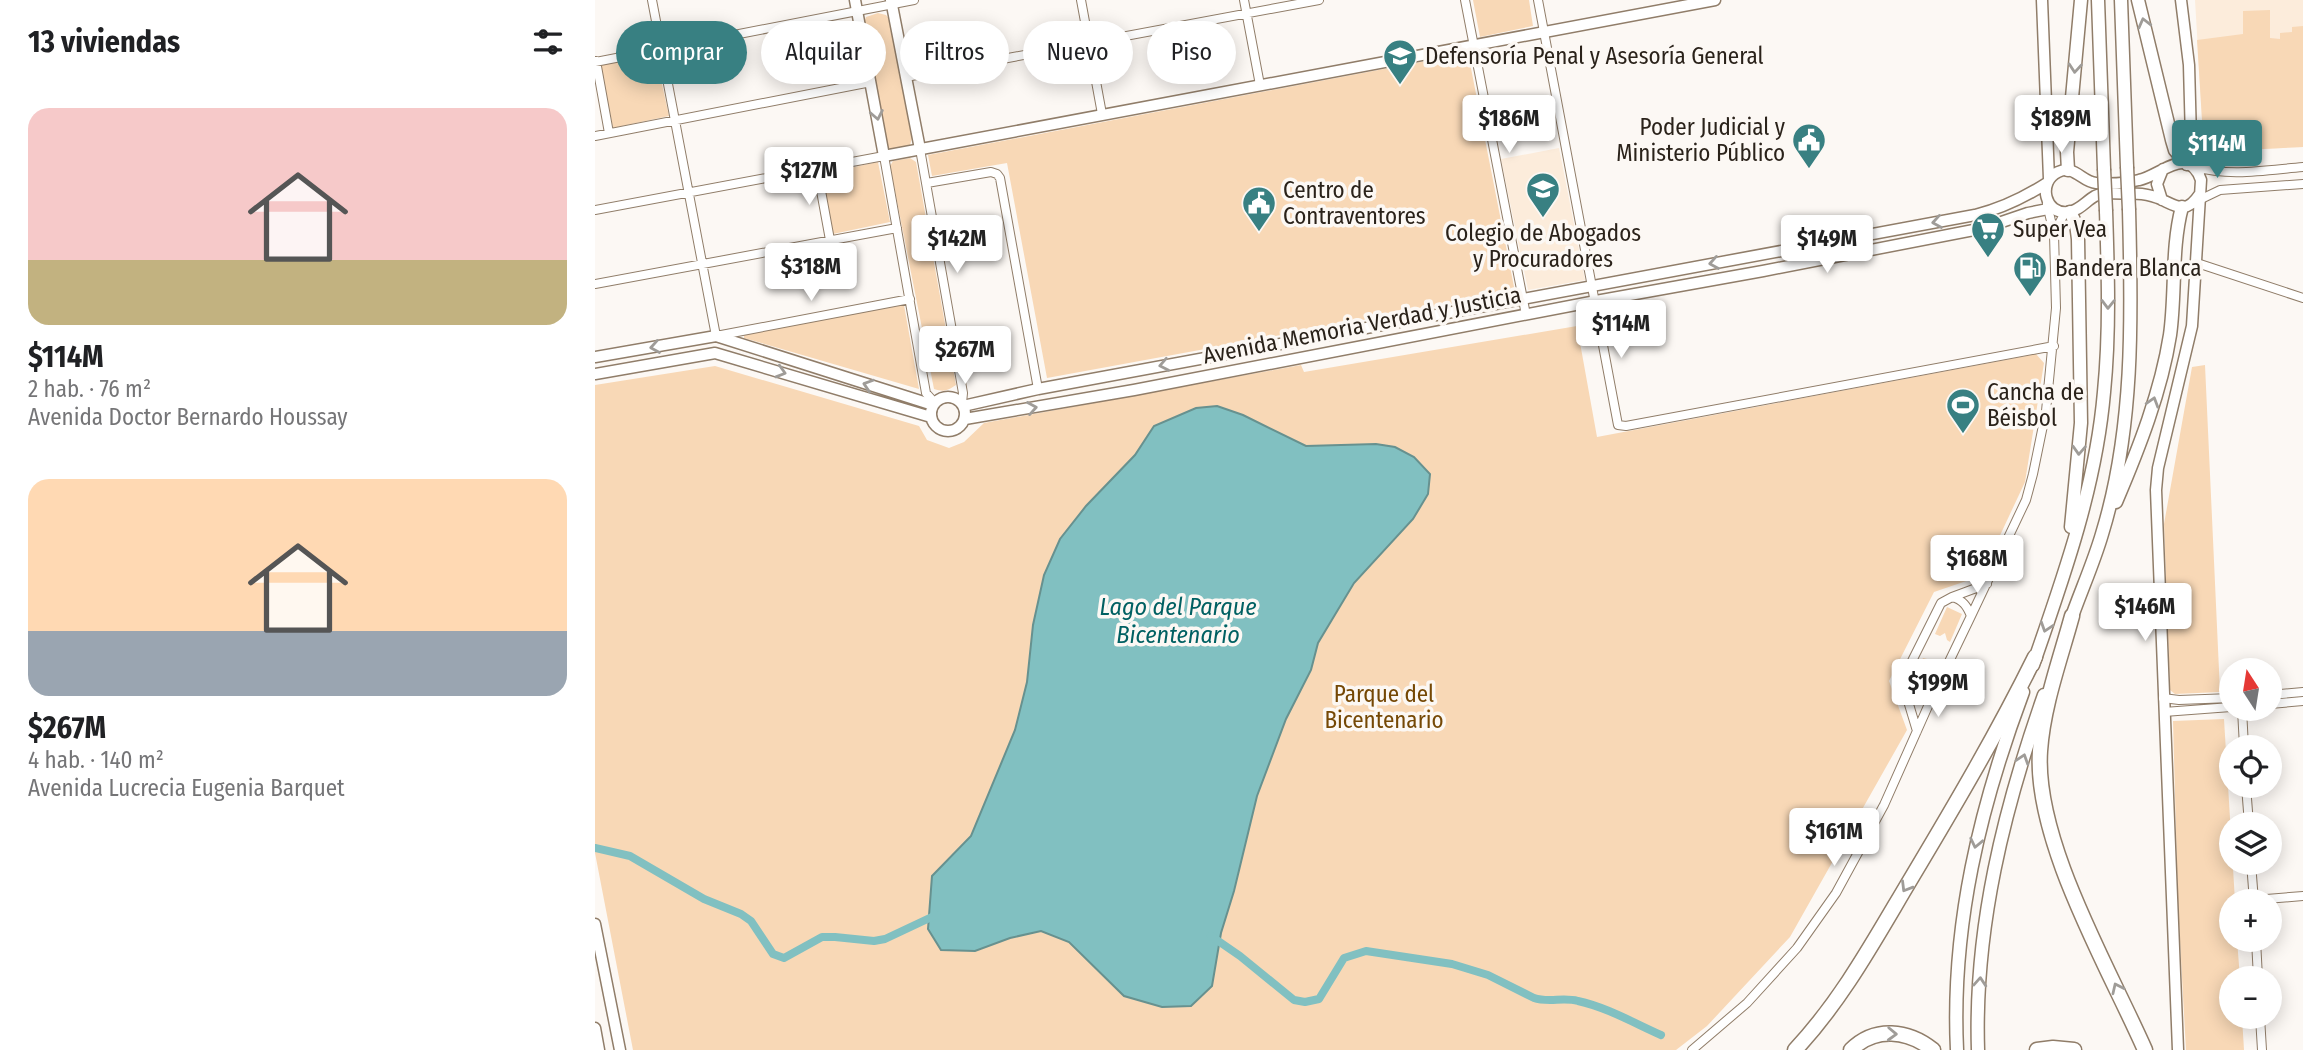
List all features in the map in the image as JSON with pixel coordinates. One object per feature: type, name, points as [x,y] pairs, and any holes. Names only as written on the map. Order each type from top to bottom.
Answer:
[{"type":"highway","points":[[2072,616],[2042,736],[2040,768],[2045,801],[2054,841],[2067,876],[2145,1050]]},
{"type":"highway","points":[[1795,1050],[1816,1028],[1860,964],[1978,764],[2035,657]]},
{"type":"highway","points":[[1851,1050],[1869,1037],[1883,1033],[1910,1036],[1933,1050]]},
{"type":"highway","points":[[2037,1050],[2074,1050]]},
{"type":"main road","points":[[2066,170],[2081,0]]},
{"type":"main road","points":[[1957,1050],[1960,942],[1982,813],[2000,753],[2067,562],[2090,477],[2104,393],[2108,291],[2098,0]]},
{"type":"main road","points":[[2102,534],[2119,460],[2127,397],[2131,305],[2121,0]]},
{"type":"main road","points":[[2138,0],[2172,141],[2175,150],[2189,166]]},
{"type":"main road","points":[[1978,1050],[1981,954],[1997,853],[2017,777],[2102,534],[2136,455],[2166,358],[2173,306],[2178,223],[2192,203]]},
{"type":"main road","points":[[2067,212],[2076,224],[2078,239],[2081,423],[2067,562]]},
{"type":"street","points":[[652,0],[656,21]]},
{"type":"street","points":[[747,30],[857,6],[914,0]]},
{"type":"street","points":[[1081,0],[1085,21]]},
{"type":"street","points":[[1244,0],[1260,85]]},
{"type":"street","points":[[1133,34],[1319,0]]},
{"type":"street","points":[[1465,0],[1526,315]]},
{"type":"street","points":[[1538,0],[1618,425],[1626,426],[2054,346]]},
{"type":"street","points":[[1692,1050],[1747,1003],[1802,942],[1836,893],[1884,805],[2030,489],[2046,411],[2056,308],[2054,234],[2049,205],[2042,0]]},
{"type":"street","points":[[2181,0],[2189,65],[2189,166]]},
{"type":"street","points":[[595,210],[1708,1]]},
{"type":"street","points":[[891,2],[900,47]]},
{"type":"street","points":[[609,133],[595,62],[616,58]]},
{"type":"street","points":[[668,84],[716,336]]},
{"type":"street","points":[[595,136],[861,84]]},
{"type":"street","points":[[871,84],[926,393],[933,408]]},
{"type":"street","points":[[907,84],[927,183],[963,393],[965,419]]},
{"type":"street","points":[[1097,84],[1102,114]]},
{"type":"street","points":[[2178,1050],[2156,489],[2158,468],[2192,326],[2197,263],[2191,214],[2192,203],[2202,185],[2189,166],[2188,150],[2191,139]]},
{"type":"street","points":[[2048,142],[2053,159],[2066,170]]},
{"type":"street","points":[[2048,181],[2055,173],[2066,170],[2098,183],[2138,181],[2163,169],[2189,166],[2226,173],[2303,167]]},
{"type":"street","points":[[817,169],[830,240]]},
{"type":"street","points":[[2162,200],[2157,184],[2163,169]]},
{"type":"street","points":[[927,183],[991,172],[995,172],[1000,178],[1038,389]]},
{"type":"street","points":[[2083,178],[2087,191],[2083,204]]},
{"type":"street","name":"Avenida Memoria Verdad y Justicia","points":[[595,374],[715,353],[933,408],[949,397],[963,405],[1975,215],[1992,211],[2024,197],[2048,181]]},
{"type":"street","points":[[2054,234],[2067,212],[2101,194],[2141,194],[2168,204],[2192,203],[2220,190],[2303,184]]},
{"type":"street","points":[[2049,205],[2067,212]]},
{"type":"street","name":"Avenida Memoria Verdad y Justicia","points":[[933,408],[936,426],[946,431],[958,429],[965,419],[1148,387],[1984,228],[2049,205]]},
{"type":"street","points":[[595,284],[897,228]]},
{"type":"street","points":[[2197,263],[2303,298]]},
{"type":"street","points":[[595,358],[911,299]]},
{"type":"street","name":"Avenida Memoria Verdad y Justicia","points":[[716,336],[933,408]]},
{"type":"street","points":[[1917,731],[1902,681],[1941,603],[1987,584]]},
{"type":"street","points":[[1952,597],[1964,602],[1971,616]]},
{"type":"street","points":[[2282,694],[2303,692]]},
{"type":"street","points":[[1906,693],[1920,698],[1933,695]]},
{"type":"street","points":[[2163,698],[2219,698]]},
{"type":"street","points":[[2282,703],[2303,701]]},
{"type":"street","points":[[2164,712],[2219,708]]},
{"type":"street","points":[[2282,898],[2303,896]]},
{"type":"street","points":[[595,924],[620,1050]]},
{"type":"street","points":[[595,1028],[599,1050]]},
{"type":"street","points":[[2261,1029],[2262,1050]]},
{"type":"shaded area","points":[[2195,0],[2303,0],[2303,147],[2204,152]]},
{"type":"shaded area","name":"Colegio de Abogados y Procuradores","points":[[1559,148],[1585,280],[1528,290],[1501,159]]},
{"type":"green space","points":[[1473,0],[1529,0],[1533,26],[1480,37]]},
{"type":"green space","points":[[2270,10],[2270,38],[2280,39],[2280,33],[2292,32],[2292,27],[2303,26],[2303,147],[2204,152],[2197,40],[2243,34],[2243,11]]},
{"type":"green space","points":[[878,13],[886,15],[890,20],[912,138],[910,145],[892,150],[885,145],[874,84],[886,84],[886,21],[864,21],[866,17]]},
{"type":"green space","points":[[1468,53],[1515,292],[1047,378],[1007,163],[932,176],[928,155]]},
{"type":"green space","points":[[616,61],[616,84],[662,84],[669,116],[613,128],[600,64]]},
{"type":"green space","points":[[910,158],[916,162],[956,385],[945,390],[934,389],[890,166],[893,161]]},
{"type":"green space","points":[[878,162],[890,222],[833,234],[821,174]]},
{"type":"green space","points":[[904,305],[919,389],[744,338],[744,333]]},
{"type":"green space","name":"Parque del Bicentenario","points":[[1577,326],[1597,437],[2036,354],[2044,363],[2025,482],[1981,576],[1934,592],[1889,681],[1907,730],[1790,937],[1707,1026],[1676,1050],[633,1050],[595,853],[595,385],[715,366],[919,426],[927,440],[949,448],[964,442],[984,423],[1301,365],[1304,372]]},
{"type":"green space","points":[[2205,365],[2219,692],[2175,694],[2170,690],[2164,524],[2192,367]]},
{"type":"green space","points":[[1947,607],[1962,614],[1950,642],[1945,633],[1940,636],[1935,634]]},
{"type":"green space","points":[[1923,658],[1927,659],[1929,665],[1938,664],[1924,690],[1911,683]]},
{"type":"green space","points":[[2173,721],[2224,721],[2225,735],[2219,735],[2219,798],[2229,798],[2230,812],[2219,812],[2219,875],[2233,875],[2234,889],[2219,889],[2219,952],[2238,952],[2239,966],[2219,966],[2219,1029],[2243,1029],[2244,1050],[2186,1050],[2178,905]]},
{"type":"water","name":"Lago del Parque Bicentenario","points":[[1217,406],[1243,415],[1306,446],[1376,444],[1395,447],[1414,457],[1430,474],[1428,494],[1413,519],[1354,583],[1318,643],[1311,670],[1286,719],[1257,796],[1221,933],[1212,986],[1191,1006],[1162,1007],[1124,996],[1069,942],[1041,931],[1010,938],[975,951],[941,950],[928,929],[932,876],[971,836],[1015,730],[1027,682],[1033,625],[1044,575],[1060,539],[1086,506],[1135,455],[1154,426],[1196,408]]},
{"type":"waterway","points":[[595,848],[630,856],[704,899],[741,914],[751,921],[773,954],[784,958],[822,937],[874,941],[885,939],[936,915]]},
{"type":"waterway","points":[[1211,936],[1294,1000],[1305,1002],[1319,999],[1344,958],[1366,951],[1452,964],[1488,975],[1534,998],[1572,1000],[1599,1007],[1661,1035]]},
{"type":"place","name":"Defensoría Penal y Asesoría General","points":[[1400,86]]},
{"type":"place","name":"Poder Judicial y Ministerio Público","points":[[1809,170]]},
{"type":"place","name":"Colegio de Abogados y Procuradores","points":[[1543,219]]},
{"type":"place","name":"Centro de Contraventores","points":[[1259,233]]},
{"type":"place","name":"Super Vea","points":[[1988,259]]},
{"type":"place","name":"Bandera Blanca","points":[[2030,298]]},
{"type":"place","name":"Cancha de Béisbol","points":[[1963,435]]}]
